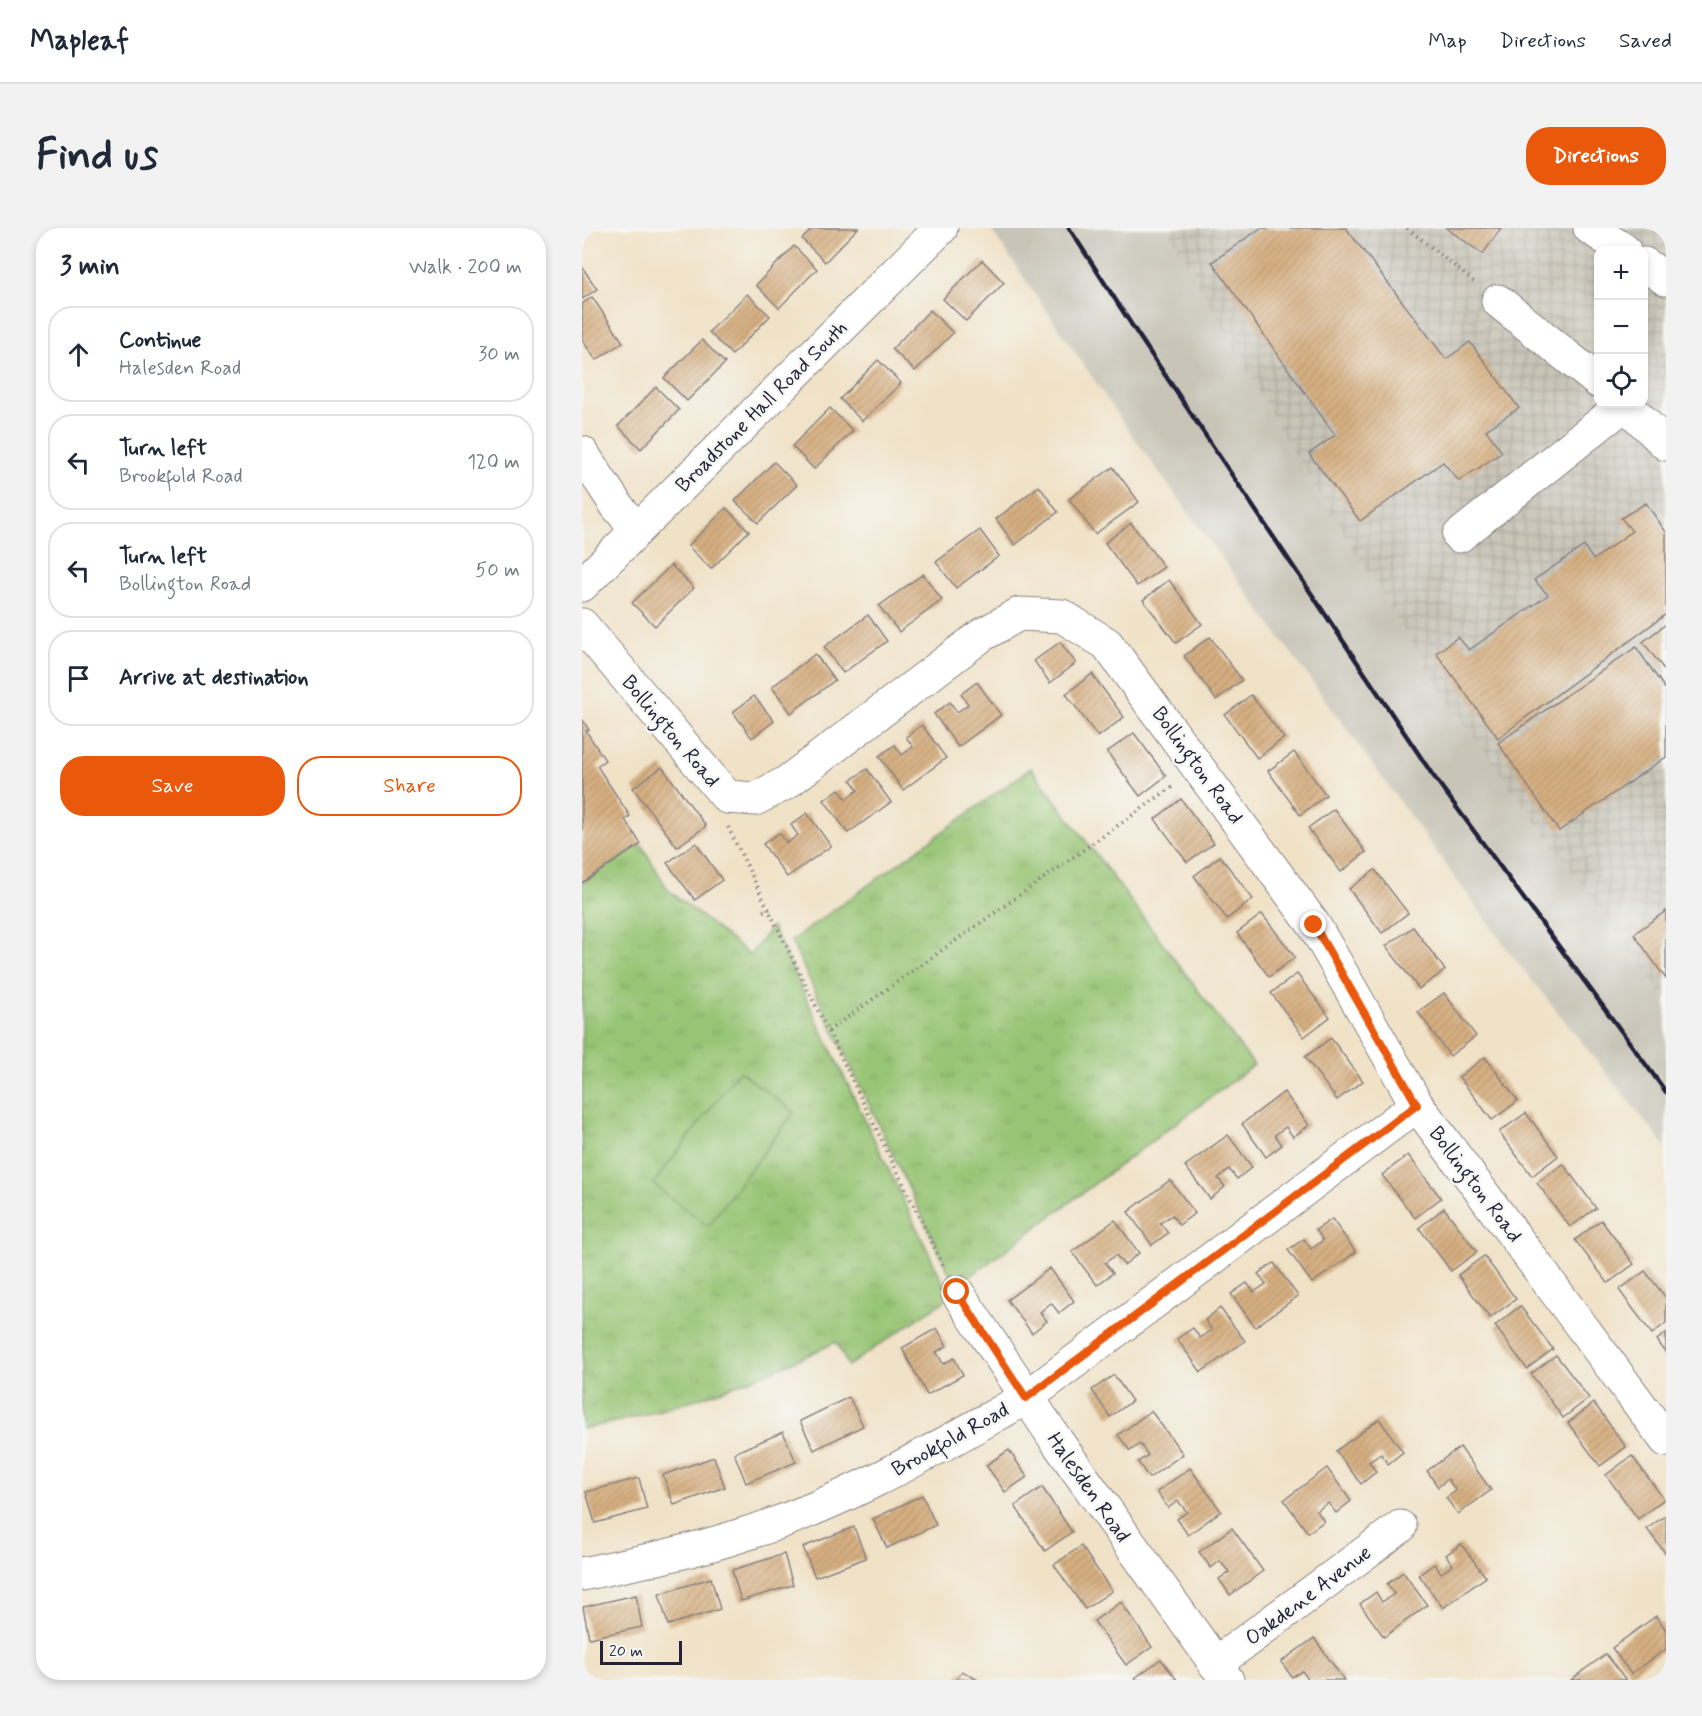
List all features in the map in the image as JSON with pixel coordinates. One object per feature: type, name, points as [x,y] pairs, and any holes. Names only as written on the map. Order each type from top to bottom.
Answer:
[{"type":"street","name":"Broadstone Hall Road South","points":[[582,585],[941,228]]},
{"type":"street","points":[[1590,228],[1618,246]]},
{"type":"street","points":[[1648,267],[1666,279]]},
{"type":"street","points":[[1498,301],[1594,378]]},
{"type":"street","points":[[1460,536],[1620,408]]},
{"type":"street","points":[[1629,408],[1666,444]]},
{"type":"street","points":[[582,453],[617,506],[637,530]]},
{"type":"street","name":"Bollington Road","points":[[582,625],[727,797],[755,799],[786,783],[981,635],[1019,614],[1062,616],[1107,644],[1314,925],[1417,1105],[1666,1440]]},
{"type":"street","name":"Brookfold Road","points":[[582,1574],[663,1557],[744,1535],[823,1504],[899,1469],[1026,1398],[1417,1105]]},
{"type":"street","name":"Halesden Road","points":[[957,1292],[1026,1398],[1221,1672]]},
{"type":"street","name":"Oakdene Avenue","points":[[1221,1672],[1400,1527]]},
{"type":"path","points":[[1407,228],[1498,301]]},
{"type":"path","points":[[828,1031],[1200,768]]},
{"type":"path","points":[[727,797],[724,820],[770,909],[957,1292]]},
{"type":"path","points":[[763,911],[770,909]]},
{"type":"shaded area","points":[[990,228],[1168,228],[1285,440],[1457,715],[1666,1000],[1666,1147],[1511,954],[1129,431]]},
{"type":"shaded area","points":[[1168,228],[1666,228],[1666,1000],[1457,715],[1285,440]]},
{"type":"green space","points":[[1031,768],[1254,1065],[956,1287],[791,941]]},
{"type":"green space","points":[[641,844],[668,890],[750,955],[772,927],[950,1297],[848,1366],[836,1342],[775,1370],[712,1394],[647,1414],[582,1429],[582,883]]},
{"type":"green space","points":[[739,1071],[794,1112],[708,1226],[653,1184]]},
{"type":"building","points":[[813,228],[858,228],[825,262],[802,239]]},
{"type":"building","points":[[1261,228],[1346,228],[1446,359],[1470,342],[1519,408],[1486,430],[1502,452],[1459,481],[1443,462],[1360,521],[1309,454],[1335,435],[1212,262]]},
{"type":"building","points":[[1446,228],[1501,228],[1483,254]]},
{"type":"building","points":[[794,246],[817,269],[779,308],[756,285]]},
{"type":"building","points":[[982,260],[1004,283],[966,321],[943,299]]},
{"type":"building","points":[[582,267],[597,289],[582,299]]},
{"type":"building","points":[[747,294],[770,316],[732,355],[709,332]]},
{"type":"building","points":[[592,297],[623,342],[596,360],[582,340],[582,304]]},
{"type":"building","points":[[930,310],[953,333],[915,371],[892,349]]},
{"type":"building","points":[[702,340],[725,363],[687,401],[664,378]]},
{"type":"building","points":[[878,360],[901,383],[862,421],[840,399]]},
{"type":"building","points":[[656,387],[679,410],[641,449],[618,426]]},
{"type":"building","points":[[830,408],[853,431],[814,469],[792,446]]},
{"type":"building","points":[[774,462],[797,485],[758,523],[735,501]]},
{"type":"building","points":[[1113,467],[1139,502],[1095,534],[1069,499]]},
{"type":"building","points":[[1039,486],[1058,512],[1015,545],[996,519]]},
{"type":"building","points":[[1646,503],[1666,532],[1666,614],[1498,738],[1436,653],[1458,637],[1469,650],[1548,595],[1534,580],[1584,546],[1593,560],[1632,531],[1621,518]]},
{"type":"building","points":[[726,508],[749,531],[711,569],[688,546]]},
{"type":"building","points":[[1131,523],[1164,567],[1137,586],[1105,543]]},
{"type":"building","points":[[980,530],[999,556],[956,588],[936,562]]},
{"type":"building","points":[[671,565],[694,588],[655,626],[632,603]]},
{"type":"building","points":[[923,574],[942,600],[899,632],[879,606]]},
{"type":"building","points":[[1169,580],[1202,624],[1176,643],[1143,600]]},
{"type":"building","points":[[868,615],[887,641],[843,673],[824,647]]},
{"type":"building","points":[[1666,624],[1666,672],[1643,642]]},
{"type":"building","points":[[1210,637],[1242,680],[1216,700],[1184,656]]},
{"type":"building","points":[[1060,642],[1076,663],[1050,683],[1034,661]]},
{"type":"building","points":[[1636,647],[1666,690],[1666,757],[1559,831],[1498,743]]},
{"type":"building","points":[[815,654],[835,680],[791,713],[772,687]]},
{"type":"building","points":[[1092,674],[1124,717],[1098,737],[1066,694]]},
{"type":"building","points":[[977,682],[1001,715],[958,747],[934,714],[950,702],[957,712],[963,708],[968,704],[961,694]]},
{"type":"building","points":[[1251,695],[1284,738],[1257,758],[1225,715]]},
{"type":"building","points":[[754,696],[774,721],[752,738],[733,712]]},
{"type":"building","points":[[582,719],[589,730],[586,731],[605,760],[597,766],[630,816],[625,820],[641,844],[582,883]]},
{"type":"building","points":[[922,725],[946,758],[903,790],[879,756],[895,745],[902,755],[913,747],[906,737]]},
{"type":"building","points":[[1134,733],[1166,776],[1140,796],[1107,752]]},
{"type":"building","points":[[1294,752],[1326,795],[1300,815],[1268,771]]},
{"type":"building","points":[[662,767],[706,826],[677,847],[633,788]]},
{"type":"building","points":[[867,769],[891,802],[848,833],[824,800],[839,789],[846,799],[858,790],[851,780]]},
{"type":"building","points":[[1181,799],[1214,843],[1187,862],[1155,819]]},
{"type":"building","points":[[1334,809],[1366,852],[1341,872],[1308,828]]},
{"type":"building","points":[[807,813],[831,846],[787,877],[763,844],[779,833],[787,843],[798,835],[791,825]]},
{"type":"building","points":[[696,843],[722,880],[695,900],[667,863]]},
{"type":"building","points":[[1220,856],[1253,899],[1227,919],[1194,876]]},
{"type":"building","points":[[1375,870],[1408,913],[1382,933],[1349,889]]},
{"type":"building","points":[[1666,911],[1666,979],[1634,934]]},
{"type":"building","points":[[1262,914],[1295,957],[1269,977],[1237,933]]},
{"type":"building","points":[[1413,927],[1445,970],[1419,989],[1386,946]]},
{"type":"building","points":[[1297,974],[1330,1017],[1304,1037],[1271,993]]},
{"type":"building","points":[[1444,993],[1476,1036],[1450,1056],[1418,1012]]},
{"type":"building","points":[[1331,1038],[1363,1081],[1337,1100],[1305,1057]]},
{"type":"building","points":[[1485,1057],[1518,1101],[1492,1120],[1459,1077]]},
{"type":"building","points":[[1284,1092],[1309,1125],[1293,1137],[1286,1127],[1280,1131],[1275,1135],[1282,1145],[1266,1157],[1242,1124]]},
{"type":"building","points":[[1526,1113],[1558,1156],[1532,1176],[1499,1132]]},
{"type":"building","points":[[1228,1135],[1252,1167],[1237,1179],[1229,1169],[1218,1178],[1225,1187],[1210,1199],[1185,1166]]},
{"type":"building","points":[[1408,1155],[1441,1198],[1415,1218],[1382,1175]]},
{"type":"building","points":[[1563,1164],[1596,1208],[1570,1227],[1537,1183]]},
{"type":"building","points":[[1170,1180],[1195,1213],[1179,1225],[1172,1215],[1160,1223],[1168,1233],[1152,1245],[1128,1212]]},
{"type":"building","points":[[1444,1208],[1477,1252],[1451,1271],[1419,1228]]},
{"type":"building","points":[[1332,1219],[1356,1252],[1312,1283],[1288,1250],[1304,1239],[1311,1249],[1317,1245],[1323,1240],[1316,1230]]},
{"type":"building","points":[[1115,1220],[1139,1253],[1124,1265],[1116,1255],[1105,1263],[1113,1273],[1097,1285],[1072,1252]]},
{"type":"building","points":[[1601,1220],[1634,1264],[1608,1283],[1575,1240]]},
{"type":"building","points":[[1484,1256],[1516,1299],[1490,1318],[1458,1275]]},
{"type":"building","points":[[1274,1263],[1298,1296],[1255,1327],[1231,1294],[1247,1283],[1254,1292],[1266,1284],[1258,1274]]},
{"type":"building","points":[[1050,1268],[1074,1301],[1059,1313],[1051,1303],[1040,1312],[1047,1321],[1032,1333],[1007,1300]]},
{"type":"building","points":[[1645,1271],[1666,1298],[1666,1323],[1652,1334],[1619,1290]]},
{"type":"building","points":[[1520,1306],[1553,1349],[1527,1369],[1495,1326]]},
{"type":"building","points":[[1220,1308],[1245,1341],[1201,1372],[1177,1339],[1193,1328],[1200,1338],[1212,1330],[1205,1320]]},
{"type":"building","points":[[937,1328],[947,1346],[936,1352],[943,1364],[954,1358],[963,1375],[927,1395],[902,1348]]},
{"type":"building","points":[[1666,1333],[1666,1353],[1657,1340]]},
{"type":"building","points":[[1556,1355],[1589,1398],[1563,1418],[1531,1374]]},
{"type":"building","points":[[1114,1375],[1132,1401],[1110,1417],[1092,1390]]},
{"type":"building","points":[[849,1397],[863,1426],[814,1450],[800,1421]]},
{"type":"building","points":[[1594,1403],[1626,1447],[1600,1466],[1568,1423]]},
{"type":"building","points":[[1151,1411],[1183,1454],[1149,1478],[1138,1462],[1148,1455],[1140,1444],[1130,1451],[1118,1435]]},
{"type":"building","points":[[1379,1419],[1403,1452],[1388,1464],[1381,1454],[1369,1462],[1376,1472],[1361,1484],[1336,1451]]},
{"type":"building","points":[[783,1432],[796,1462],[746,1483],[734,1453]]},
{"type":"building","points":[[1460,1447],[1491,1490],[1458,1514],[1446,1498],[1456,1491],[1448,1479],[1438,1487],[1427,1471]]},
{"type":"building","points":[[1009,1450],[1027,1477],[1005,1492],[986,1465]]},
{"type":"building","points":[[1632,1456],[1664,1499],[1638,1519],[1606,1475]]},
{"type":"building","points":[[714,1457],[725,1487],[674,1505],[663,1475]]},
{"type":"building","points":[[1190,1468],[1221,1511],[1188,1535],[1177,1519],[1187,1512],[1178,1501],[1168,1508],[1157,1492]]},
{"type":"building","points":[[1327,1468],[1351,1501],[1336,1513],[1328,1503],[1322,1507],[1317,1511],[1324,1521],[1308,1533],[1284,1500]]},
{"type":"building","points":[[639,1478],[647,1509],[595,1523],[586,1492]]},
{"type":"building","points":[[1042,1487],[1072,1532],[1045,1551],[1015,1506]]},
{"type":"building","points":[[922,1495],[936,1525],[887,1548],[873,1519]]},
{"type":"building","points":[[1666,1515],[1666,1554],[1647,1529]]},
{"type":"building","points":[[854,1527],[866,1558],[815,1577],[803,1547]]},
{"type":"building","points":[[1232,1528],[1263,1571],[1230,1595],[1219,1579],[1229,1572],[1220,1561],[1211,1568],[1199,1552]]},
{"type":"building","points":[[1461,1544],[1486,1577],[1443,1608],[1419,1575],[1434,1564],[1441,1573],[1453,1565],[1446,1555]]},
{"type":"building","points":[[1081,1546],[1112,1591],[1085,1609],[1054,1565]]},
{"type":"building","points":[[784,1554],[793,1585],[741,1601],[732,1570]]},
{"type":"building","points":[[1403,1572],[1427,1605],[1384,1637],[1360,1604],[1376,1592],[1382,1602],[1394,1594],[1387,1584]]},
{"type":"building","points":[[711,1578],[720,1609],[668,1625],[659,1594]]},
{"type":"building","points":[[636,1595],[642,1627],[589,1638],[583,1607]]},
{"type":"building","points":[[1121,1602],[1152,1647],[1126,1665],[1094,1621]]},
{"type":"building","points":[[1656,1616],[1666,1630],[1666,1649],[1631,1674],[1612,1648]]},
{"type":"building","points":[[1314,1638],[1344,1680],[1309,1680],[1302,1671],[1292,1677],[1281,1662]]},
{"type":"building","points":[[1606,1654],[1626,1680],[1571,1680],[1584,1670]]},
{"type":"building","points":[[1161,1659],[1177,1680],[1137,1680],[1135,1678]]},
{"type":"building","points":[[962,1671],[978,1680],[956,1680]]},
{"type":"railway","points":[[1069,228],[1432,774],[1666,1092]]},
{"type":"route","points":[[957,1292],[1026,1398],[1417,1105],[1314,925]]}]
